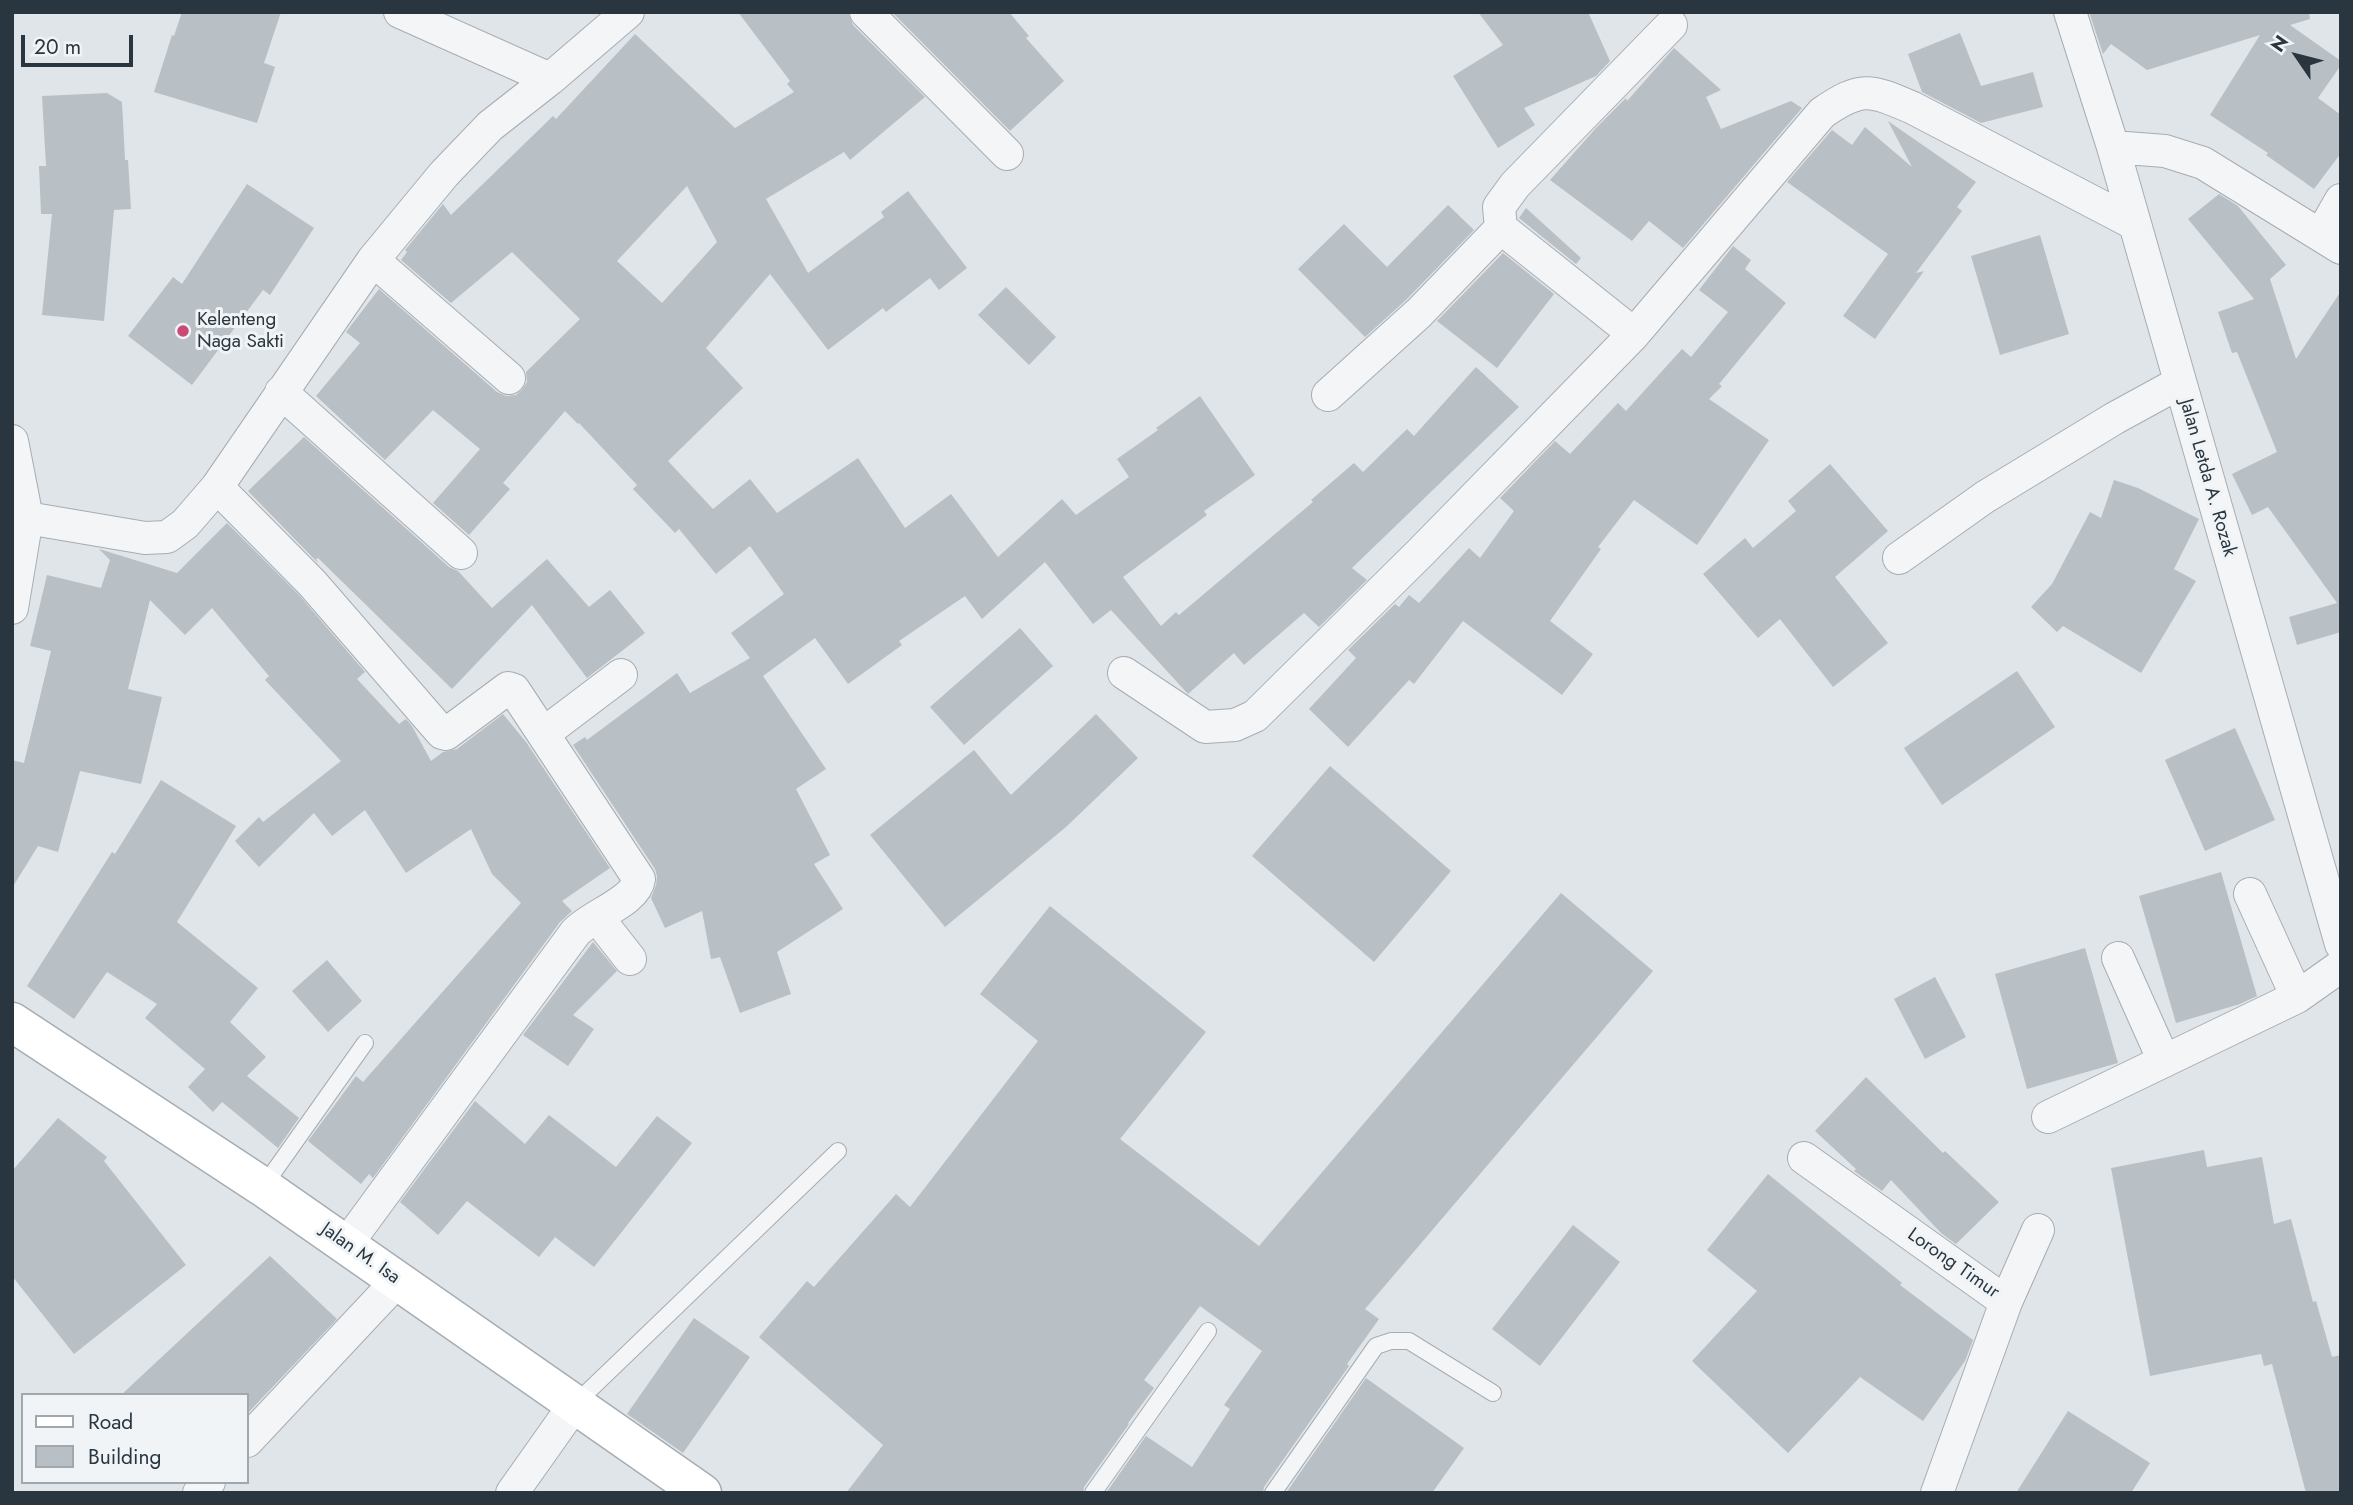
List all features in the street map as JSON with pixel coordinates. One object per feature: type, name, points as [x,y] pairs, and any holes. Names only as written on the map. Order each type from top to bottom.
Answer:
[{"type":"main road","name":"Jalan M. Isa","points":[[15,1031],[264,1187],[702,1493]]},
{"type":"street","points":[[400,12],[550,79]]},
{"type":"street","points":[[27,518],[145,538],[167,537],[185,524],[216,487],[373,260],[444,174],[490,126],[628,12]]},
{"type":"street","points":[[866,12],[1007,154]]},
{"type":"street","name":"Jalan Letda A. Rozak","points":[[2070,12],[2113,147],[2341,944]]},
{"type":"street","points":[[1634,334],[1502,228],[1499,207],[1515,185],[1671,25]]},
{"type":"street","points":[[1124,673],[1205,727],[1235,725],[1255,716],[1421,552],[1634,334],[1822,113],[1840,100],[1864,92],[1884,95],[2135,224]]},
{"type":"street","points":[[2113,147],[2165,151],[2203,163],[2331,242],[2341,200]]},
{"type":"street","points":[[1328,395],[1419,313],[1502,228]]},
{"type":"street","points":[[373,260],[509,378]]},
{"type":"street","points":[[1899,558],[1985,497],[2115,418],[2179,383]]},
{"type":"street","points":[[281,392],[461,553]]},
{"type":"street","points":[[12,608],[27,518],[14,458]]},
{"type":"street","points":[[216,487],[313,583],[438,730],[446,734],[504,691],[512,688],[639,879],[635,892],[575,933],[346,1245]]},
{"type":"street","points":[[543,734],[621,674]]},
{"type":"street","points":[[2250,894],[2297,997]]},
{"type":"street","points":[[597,916],[630,959]]},
{"type":"street","points":[[2119,958],[2164,1061]]},
{"type":"street","points":[[2048,1117],[2297,997],[2341,965]]},
{"type":"street","name":"Lorong Timur","points":[[1804,1158],[2006,1302],[1937,1493]]},
{"type":"street","points":[[2006,1302],[2038,1230]]},
{"type":"street","points":[[248,1440],[398,1280]]},
{"type":"street","points":[[512,1493],[575,1405]]},
{"type":"lane","points":[[264,1187],[365,1043]]},
{"type":"lane","points":[[575,1405],[838,1151]]},
{"type":"lane","points":[[1093,1493],[1208,1331]]},
{"type":"lane","points":[[1273,1493],[1376,1346],[1391,1340],[1409,1341],[1493,1393]]},
{"type":"building","points":[[182,12],[281,12],[264,63],[275,67],[257,123],[154,92]]},
{"type":"building","points":[[738,12],[848,12],[853,25],[925,97],[850,160],[844,152],[766,199],[808,273],[884,217],[881,212],[908,191],[967,268],[939,290],[930,278],[886,312],[883,308],[828,350],[770,274],[706,348],[743,388],[668,461],[713,509],[750,479],[777,513],[858,458],[905,528],[951,494],[998,557],[1062,499],[1076,515],[1129,477],[1117,459],[1200,396],[1255,475],[1204,511],[1207,515],[1123,577],[1161,626],[1176,612],[1179,615],[1313,502],[1311,500],[1354,463],[1363,472],[1407,429],[1414,436],[1476,367],[1519,407],[1352,568],[1367,580],[1319,627],[1304,613],[1244,665],[1234,653],[1188,694],[1111,610],[1093,624],[1045,562],[982,619],[965,596],[899,641],[902,645],[848,684],[815,638],[763,676],[826,769],[796,789],[830,855],[814,864],[843,909],[777,952],[791,994],[740,1013],[720,957],[711,959],[702,911],[665,928],[651,898],[656,885],[655,869],[573,745],[585,737],[587,740],[677,673],[690,693],[750,658],[731,633],[784,594],[750,546],[716,574],[679,529],[675,533],[633,489],[637,485],[565,411],[503,483],[510,489],[469,535],[433,503],[480,449],[433,410],[385,460],[316,396],[360,343],[346,332],[379,289],[497,392],[506,396],[516,395],[522,390],[527,382],[526,372],[580,319],[512,252],[451,303],[401,260],[407,252],[405,250],[443,204],[451,215],[553,116],[556,119],[635,34],[735,128],[794,92],[787,84],[790,81]],"holes":[[[687,186],[717,242],[662,303],[617,261]]]},
{"type":"building","points":[[892,12],[1009,12],[1029,36],[1026,38],[1064,81],[1010,131]]},
{"type":"building","points":[[1478,12],[1588,12],[1610,61],[1596,76],[1524,108],[1535,125],[1498,148],[1453,76],[1503,45]]},
{"type":"building","points":[[2089,12],[2309,12],[2310,19],[2290,25],[2341,61],[2341,65],[2318,98],[2341,115],[2341,153],[2314,189],[2266,155],[2268,153],[2210,115],[2260,35],[2147,70],[2111,44],[2103,54]]},
{"type":"building","points":[[1960,33],[1981,86],[2033,72],[2043,107],[1981,123],[1922,92],[1908,54]]},
{"type":"building","points":[[1674,48],[1721,90],[1706,97],[1721,129],[1791,101],[1802,108],[1683,248],[1649,221],[1632,241],[1550,180]]},
{"type":"building","points":[[107,93],[122,102],[131,209],[114,210],[104,321],[42,315],[52,214],[41,214],[39,166],[46,166],[42,96]]},
{"type":"building","points":[[1888,121],[1976,182],[1957,207],[1962,211],[1916,273],[1924,271],[1875,339],[1843,316],[1888,254],[1787,182],[1832,130],[1852,145],[1865,127],[1912,167]]},
{"type":"building","points":[[247,184],[314,228],[270,295],[263,290],[192,385],[128,336],[173,277],[182,284]]},
{"type":"building","points":[[2219,194],[2238,206],[2286,265],[2270,279],[2296,359],[2341,291],[2341,632],[2297,645],[2289,617],[2337,603],[2268,507],[2252,515],[2232,474],[2277,452],[2237,352],[2232,353],[2218,312],[2254,299],[2188,219]]},
{"type":"building","points":[[1448,205],[1474,230],[1406,300],[1365,337],[1298,269],[1344,224],[1387,267]]},
{"type":"building","points":[[1526,208],[1581,258],[1576,264],[1519,218]]},
{"type":"building","points":[[2040,235],[2069,334],[2000,355],[1971,256]]},
{"type":"building","points":[[1733,246],[1751,260],[1745,269],[1786,303],[1709,399],[1769,440],[1697,545],[1634,500],[1598,547],[1601,549],[1550,621],[1593,654],[1562,695],[1463,621],[1414,684],[1409,680],[1348,747],[1309,709],[1356,658],[1348,650],[1395,604],[1399,607],[1409,595],[1419,603],[1469,548],[1480,558],[1514,511],[1500,498],[1555,441],[1570,454],[1618,403],[1626,411],[1682,349],[1691,357],[1728,312],[1699,290]]},
{"type":"building","points":[[1503,253],[1554,294],[1497,368],[1437,321]]},
{"type":"building","points":[[1006,287],[1056,337],[1029,365],[978,315]]},
{"type":"building","points":[[304,437],[449,567],[458,571],[492,608],[547,559],[589,607],[610,590],[645,633],[587,678],[532,605],[452,689],[318,558],[318,563],[248,491]]},
{"type":"building","points":[[1830,464],[1888,531],[1835,577],[1888,643],[1833,687],[1780,619],[1758,638],[1703,574],[1745,538],[1753,548],[1796,511],[1788,501]]},
{"type":"building","points":[[2114,480],[2138,488],[2199,519],[2174,569],[2196,581],[2141,673],[2063,626],[2057,632],[2031,607],[2052,584],[2090,512],[2101,518]]},
{"type":"building","points":[[227,523],[299,595],[365,672],[357,679],[399,724],[406,719],[412,726],[431,761],[443,752],[457,749],[503,714],[526,742],[610,868],[562,901],[572,911],[560,922],[373,1178],[369,1174],[361,1184],[308,1141],[356,1076],[363,1082],[521,903],[492,874],[471,829],[406,873],[365,810],[332,836],[314,813],[259,867],[235,841],[259,817],[263,822],[341,761],[265,680],[269,676],[212,608],[185,635],[150,600],[128,689],[162,697],[141,784],[80,771],[58,852],[38,846],[12,888],[12,760],[24,763],[51,651],[30,646],[47,575],[101,588],[110,560],[99,549],[177,573]]},
{"type":"building","points":[[1020,628],[1053,666],[964,745],[930,707]]},
{"type":"building","points":[[2017,671],[2055,727],[1942,805],[1904,748]]},
{"type":"building","points":[[1096,714],[1138,758],[1066,827],[945,927],[870,835],[974,750],[1011,795]]},
{"type":"building","points":[[2235,728],[2275,820],[2205,851],[2165,760]]},
{"type":"building","points":[[1330,766],[1451,871],[1374,962],[1252,856]]},
{"type":"building","points":[[161,780],[236,826],[177,922],[258,988],[230,1022],[266,1057],[247,1076],[299,1118],[278,1148],[222,1102],[213,1112],[188,1087],[205,1069],[145,1018],[157,1004],[107,972],[74,1019],[27,986]]},
{"type":"building","points":[[2221,872],[2257,996],[2240,1004],[2176,1023],[2139,896]]},
{"type":"building","points":[[1561,893],[1653,971],[1365,1309],[1379,1319],[1264,1487],[1263,1493],[1106,1493],[1146,1436],[1192,1467],[1230,1409],[1224,1405],[1262,1351],[1200,1306],[1144,1380],[1154,1388],[1084,1487],[1083,1493],[846,1493],[883,1445],[759,1337],[807,1281],[814,1287],[896,1194],[910,1207],[1038,1041],[980,994],[1050,906],[1206,1032],[1120,1139],[1259,1246]]},
{"type":"building","points":[[593,942],[617,971],[573,1015],[594,1029],[568,1066],[523,1035]]},
{"type":"building","points":[[2085,948],[2118,1063],[2027,1089],[1995,974]]},
{"type":"building","points":[[327,960],[362,1001],[328,1032],[292,991]]},
{"type":"building","points":[[1935,977],[1966,1037],[1925,1059],[1894,999]]},
{"type":"building","points":[[1866,1077],[1943,1153],[1945,1151],[1999,1202],[1956,1244],[1941,1233],[1891,1180],[1882,1191],[1854,1171],[1856,1169],[1815,1131]]},
{"type":"building","points":[[475,1101],[525,1144],[549,1115],[616,1167],[657,1116],[692,1143],[594,1267],[555,1237],[539,1257],[467,1201],[438,1235],[400,1202]]},
{"type":"building","points":[[58,1118],[107,1157],[104,1161],[186,1265],[74,1354],[12,1276],[12,1171]]},
{"type":"building","points":[[2204,1150],[2207,1167],[2262,1157],[2274,1224],[2291,1219],[2313,1302],[2316,1301],[2332,1357],[2341,1355],[2341,1493],[2306,1493],[2272,1364],[2264,1366],[2261,1354],[2150,1376],[2111,1168]]},
{"type":"building","points":[[1768,1174],[1902,1283],[1900,1285],[1973,1340],[1965,1361],[1923,1421],[1860,1377],[1788,1453],[1692,1361],[1757,1291],[1707,1250]]},
{"type":"building","points":[[1573,1225],[1620,1262],[1540,1366],[1492,1329]]},
{"type":"building","points":[[270,1256],[337,1319],[248,1413],[248,1393],[123,1393]]},
{"type":"building","points":[[694,1318],[750,1357],[683,1453],[627,1414]]},
{"type":"building","points":[[1366,1378],[1464,1448],[1432,1493],[1286,1493]]},
{"type":"building","points":[[2068,1411],[2150,1463],[2131,1493],[2016,1493]]},
{"type":"place","name":"Kelenteng Naga Sakti","points":[[183,331]]}]
